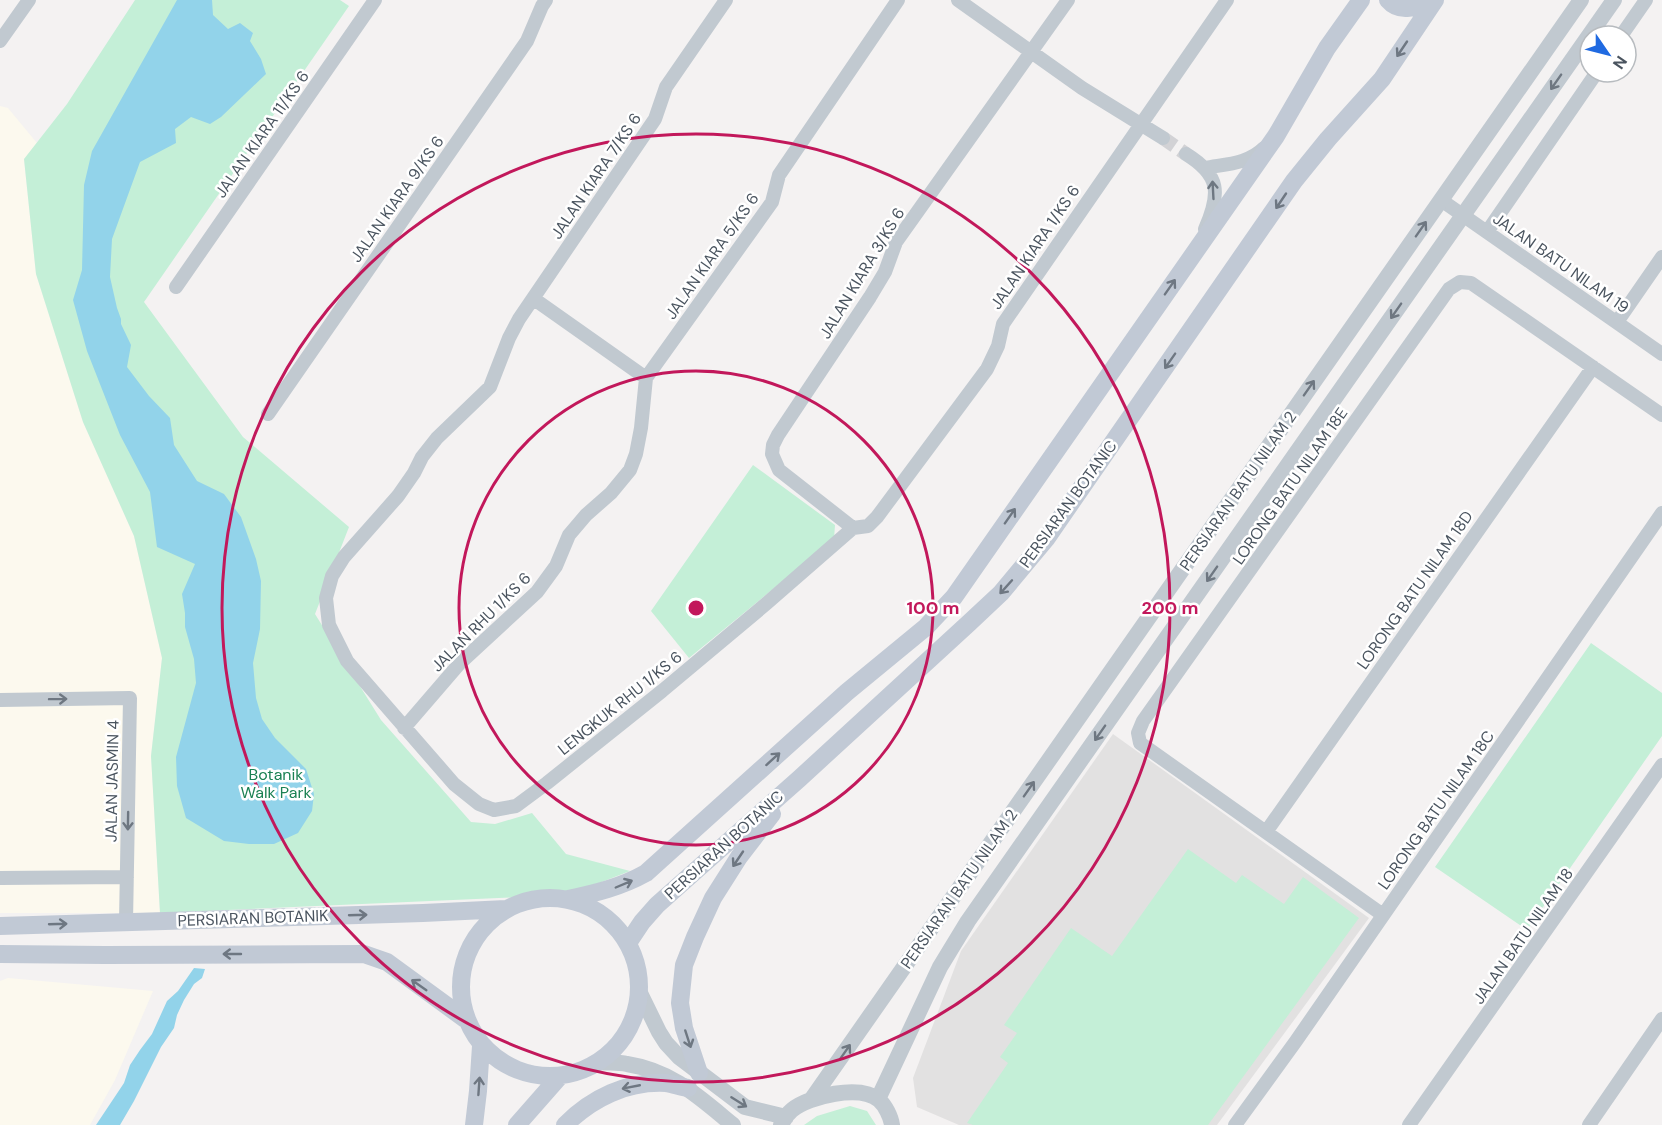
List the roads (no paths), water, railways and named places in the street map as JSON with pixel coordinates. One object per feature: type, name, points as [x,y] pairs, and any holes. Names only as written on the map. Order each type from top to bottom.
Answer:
[{"type":"main road","name":"PERSIARAN BOTANIC","points":[[568,899],[605,891],[646,873],[847,692],[926,627],[954,597],[1276,136],[1327,48],[1361,0]]},
{"type":"main road","points":[[1388,0],[1393,6],[1404,10],[1433,0]]},
{"type":"main road","name":"PERSIARAN BOTANIC","points":[[628,943],[657,905],[969,623],[1001,593],[1026,564],[1046,539],[1294,181],[1382,79],[1433,0]]},
{"type":"main road","points":[[699,1073],[684,1028],[680,1003],[684,965],[694,937],[718,890],[739,857],[799,779]]},
{"type":"main road","points":[[536,899],[568,899],[592,908],[612,923],[628,943],[638,974],[639,991],[636,1012],[615,1048],[599,1062],[580,1071],[560,1076],[531,1076],[504,1065],[481,1046],[472,1034],[465,1019],[460,995],[462,969],[471,945],[486,925],[506,909],[536,899]]},
{"type":"main road","name":"PERSIARAN BOTANIK","points":[[0,926],[423,914],[506,909]]},
{"type":"main road","name":"PERSIARAN BOTANIK","points":[[0,954],[364,954],[387,962],[465,1019]]},
{"type":"main road","points":[[474,1125],[481,1046]]},
{"type":"main road","points":[[517,1125],[560,1076]]},
{"type":"main road","points":[[565,1125],[579,1111],[626,1086],[666,1083],[688,1088]]},
{"type":"street","points":[[0,41],[29,0]]},
{"type":"street","name":"JALAN KIARA 11/KS 6","points":[[176,287],[375,0]]},
{"type":"street","name":"JALAN KIARA 9/KS 6","points":[[268,414],[527,41],[546,0]]},
{"type":"street","name":"JALAN KIARA 7/KS 6","points":[[509,338],[519,319],[655,119],[666,87],[726,0]]},
{"type":"street","name":"JALAN KIARA 5/KS 6","points":[[646,378],[772,202],[778,175],[898,0]]},
{"type":"street","points":[[958,0],[1082,88],[1163,138]]},
{"type":"street","name":"JALAN KIARA 3/KS 6","points":[[853,528],[779,470],[772,453],[773,445],[870,297],[885,272],[896,242],[1068,0]]},
{"type":"street","name":"JALAN KIARA 1/KS 6","points":[[853,528],[868,526],[877,517],[987,369],[998,346],[1003,324],[1227,0]]},
{"type":"street","name":"PERSIARAN BATU NILAM 2","points":[[811,1100],[1581,0]]},
{"type":"street","name":"PERSIARAN BATU NILAM 2","points":[[878,1100],[940,967],[997,880],[1614,0]]},
{"type":"street","points":[[1629,24],[1646,0]]},
{"type":"street","points":[[1487,232],[1589,84]]},
{"type":"street","points":[[1205,168],[1241,162],[1257,155],[1276,136]]},
{"type":"street","points":[[1186,154],[1205,168],[1214,182],[1215,192],[1210,216],[1194,253]]},
{"type":"street","name":"JALAN BATU NILAM 19","points":[[1441,200],[1662,354]]},
{"type":"street","points":[[1617,322],[1662,257]]},
{"type":"street","name":"LORONG BATU NILAM 18E","points":[[1266,832],[1140,743],[1138,733],[1143,721],[1449,289],[1460,282],[1471,283],[1593,367]]},
{"type":"street","points":[[534,299],[646,378]]},
{"type":"street","name":"LENGKUK RHU 1/KS 6","points":[[509,338],[490,387],[437,438],[422,457],[398,496],[344,557],[332,576],[326,598],[329,625],[347,661],[454,784],[479,804],[494,810],[516,806],[662,691],[853,528]]},
{"type":"street","points":[[1593,367],[1662,415]]},
{"type":"street","name":"LORONG BATU NILAM 18D","points":[[1266,832],[1593,367]]},
{"type":"street","name":"JALAN RHU 1/KS 6","points":[[404,728],[460,663],[537,592],[556,566],[569,535],[586,515],[611,493],[630,470],[641,428],[646,378]]},
{"type":"street","name":"LORONG BATU NILAM 18C","points":[[1235,1125],[1296,1041],[1662,513]]},
{"type":"street","name":"JALAN JASMIN 4","points":[[0,700],[130,698],[126,922]]},
{"type":"street","points":[[1058,748],[1079,763]]},
{"type":"street","name":"JALAN BATU NILAM 18","points":[[1409,1125],[1662,765]]},
{"type":"street","points":[[1266,832],[1383,915]]},
{"type":"street","points":[[0,878],[127,877]]},
{"type":"street","points":[[639,991],[666,1043],[679,1058],[745,1107],[783,1121],[800,1104],[839,1092],[866,1095],[878,1100],[896,1123]]},
{"type":"street","points":[[1589,1125],[1662,1019]]},
{"type":"street","points":[[599,1062],[626,1063],[664,1075],[688,1088],[733,1125]]},
{"type":"water","points":[[177,0],[212,0],[213,15],[228,29],[240,23],[253,33],[250,41],[261,59],[266,74],[221,117],[210,124],[191,117],[175,129],[176,143],[140,162],[112,239],[110,277],[121,324],[131,345],[127,367],[149,396],[170,418],[174,445],[197,481],[224,494],[241,517],[256,559],[261,581],[260,629],[253,663],[256,698],[262,719],[275,738],[306,769],[314,794],[312,811],[298,833],[274,844],[224,841],[186,818],[177,786],[176,757],[196,683],[194,659],[185,627],[182,594],[195,564],[157,547],[150,492],[120,435],[87,351],[73,300],[82,270],[84,185],[92,151]]},
{"type":"water","points":[[194,968],[205,969],[202,978],[194,984],[184,1000],[174,1028],[161,1047],[120,1125],[96,1125],[124,1083],[130,1065],[152,1034],[167,1001],[178,991]]},
{"type":"tunnel","points":[[1163,138],[1186,154]]},
{"type":"park label","name":"Botanik Walk Park","points":[[276,783]]}]
